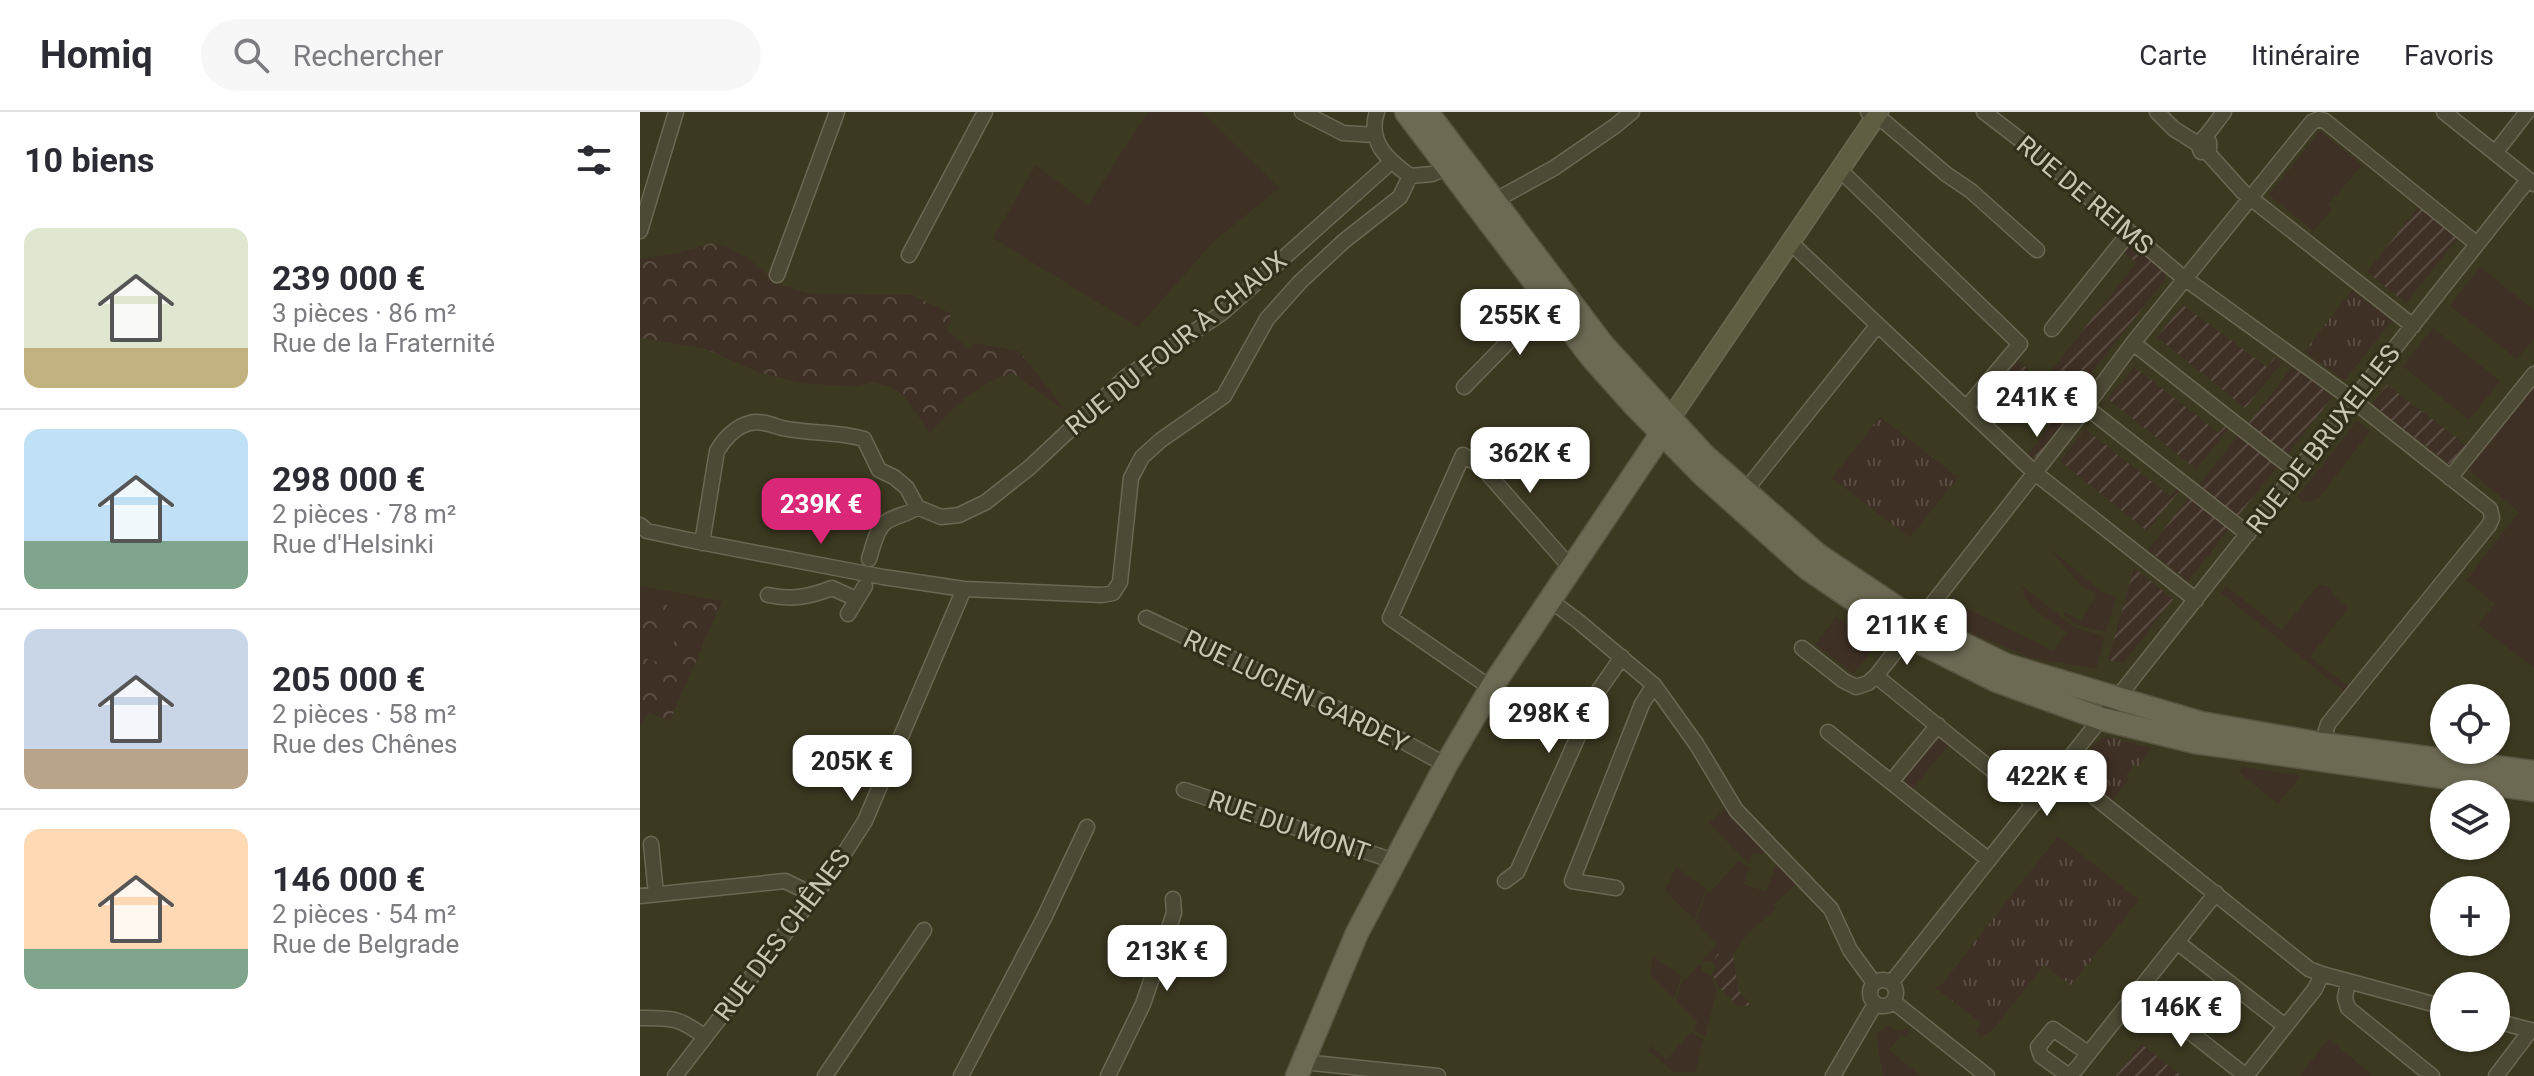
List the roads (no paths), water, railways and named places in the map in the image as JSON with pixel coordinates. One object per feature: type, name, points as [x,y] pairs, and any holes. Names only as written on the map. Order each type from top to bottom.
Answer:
[{"type":"main road","points":[[1422,113],[1592,358],[1666,426],[1704,455],[1818,555],[1912,629],[2006,665],[2201,723],[2322,744],[2534,772]]},
{"type":"main road","points":[[1454,162],[1494,201],[1704,476],[1808,569],[1997,681],[2102,719],[2195,742],[2534,790]]},
{"type":"main road","points":[[1300,1069],[1357,933],[1446,765],[1491,688],[1666,426]]},
{"type":"street","points":[[640,231],[676,112]]},
{"type":"street","points":[[777,275],[837,112]]},
{"type":"street","points":[[909,255],[985,112]]},
{"type":"street","points":[[1302,112],[1343,133],[1374,135]]},
{"type":"street","points":[[1377,112],[1374,135],[1380,149],[1410,176],[1432,174],[1454,162]]},
{"type":"street","points":[[1494,201],[1554,168],[1632,112]]},
{"type":"street","name":"RUE DE REIMS","points":[[1984,112],[2184,278],[2354,400],[2492,513],[2489,525],[2328,724],[2322,744]]},
{"type":"street","points":[[2157,112],[2174,129],[2203,145],[2251,198],[2413,326]]},
{"type":"street","points":[[2203,145],[2224,112]]},
{"type":"street","points":[[2444,112],[2531,182]]},
{"type":"street","points":[[2495,153],[2532,112]]},
{"type":"street","points":[[1666,426],[1840,170],[1874,114],[1971,191],[2037,250]]},
{"type":"street","points":[[1802,648],[1856,687],[1876,676],[2184,278],[2312,122],[2319,119],[2336,130],[2477,244]]},
{"type":"street","name":"RUE DU FOUR À CHAUX","points":[[917,507],[941,517],[959,515],[986,502],[1029,468],[1126,377],[1222,313],[1391,162]]},
{"type":"street","points":[[1840,170],[2020,344],[1966,408]]},
{"type":"street","points":[[642,530],[883,577],[964,589],[1113,593],[1120,582],[1131,478],[1142,457],[1224,396],[1267,319],[1300,282],[1344,241],[1400,197],[1410,176]]},
{"type":"street","name":"RUE DE BRUXELLES","points":[[1892,982],[2477,244],[2531,182]]},
{"type":"street","points":[[2052,329],[2129,233]]},
{"type":"street","points":[[1790,242],[2035,473],[2196,600]]},
{"type":"street","points":[[1464,387],[1550,299]]},
{"type":"street","points":[[1745,491],[1877,326]]},
{"type":"street","points":[[2133,343],[2297,472]]},
{"type":"street","points":[[2450,478],[2534,374]]},
{"type":"street","points":[[2086,407],[2248,534]]},
{"type":"street","points":[[702,543],[717,451],[723,441],[751,422],[864,439],[879,470],[907,488],[917,507],[885,522],[878,532],[869,559]]},
{"type":"street","points":[[1491,688],[1390,618],[1463,455],[1481,466],[1571,568]]},
{"type":"street","points":[[768,595],[808,597],[832,588],[860,593],[848,614]]},
{"type":"street","name":"RUE DES CHÊNES","points":[[675,1076],[831,874],[865,821],[964,589]]},
{"type":"street","points":[[1551,601],[1654,685],[1697,745],[1736,810],[1831,909],[1850,950],[1874,983]]},
{"type":"street","name":"RUE LUCIEN GARDEY","points":[[1146,618],[1386,732],[1446,765]]},
{"type":"street","points":[[1505,881],[1517,872],[1599,690],[1622,657]]},
{"type":"street","points":[[1876,676],[2034,804]]},
{"type":"street","points":[[1616,888],[1572,881],[1642,704],[1654,685]]},
{"type":"street","points":[[1891,782],[1938,725]]},
{"type":"street","points":[[1828,732],[1989,860]]},
{"type":"street","points":[[2061,770],[2309,969],[2430,1003]]},
{"type":"street","name":"RUE DU MONT","points":[[1184,790],[1394,861]]},
{"type":"street","points":[[961,1076],[1044,918],[1087,827]]},
{"type":"street","points":[[651,844],[656,894]]},
{"type":"street","points":[[640,896],[785,881],[814,895]]},
{"type":"street","points":[[2088,1053],[2053,1029],[2038,1047],[2041,1056],[2069,1076],[2139,992],[2216,893]]},
{"type":"street","points":[[1108,1076],[1143,1004],[1174,913],[1173,899]]},
{"type":"street","points":[[825,1076],[924,930]]},
{"type":"street","points":[[2177,942],[2285,1026]]},
{"type":"street","points":[[2139,992],[2246,1076],[2315,989],[2322,974]]},
{"type":"street","points":[[1883,980],[1892,982],[1897,992],[1894,1002],[1885,1006],[1875,1004],[1870,991],[1874,983],[1883,980]]},
{"type":"street","points":[[2348,981],[2345,998],[2348,1008],[2432,1076]]},
{"type":"street","points":[[1894,1002],[1987,1076]]},
{"type":"street","points":[[1833,1076],[1875,1004]]},
{"type":"street","points":[[640,1018],[674,1018],[705,1037]]},
{"type":"street","points":[[2496,1076],[2533,1031],[2510,1025]]},
{"type":"street","points":[[1300,1069],[1438,1076]]}]
